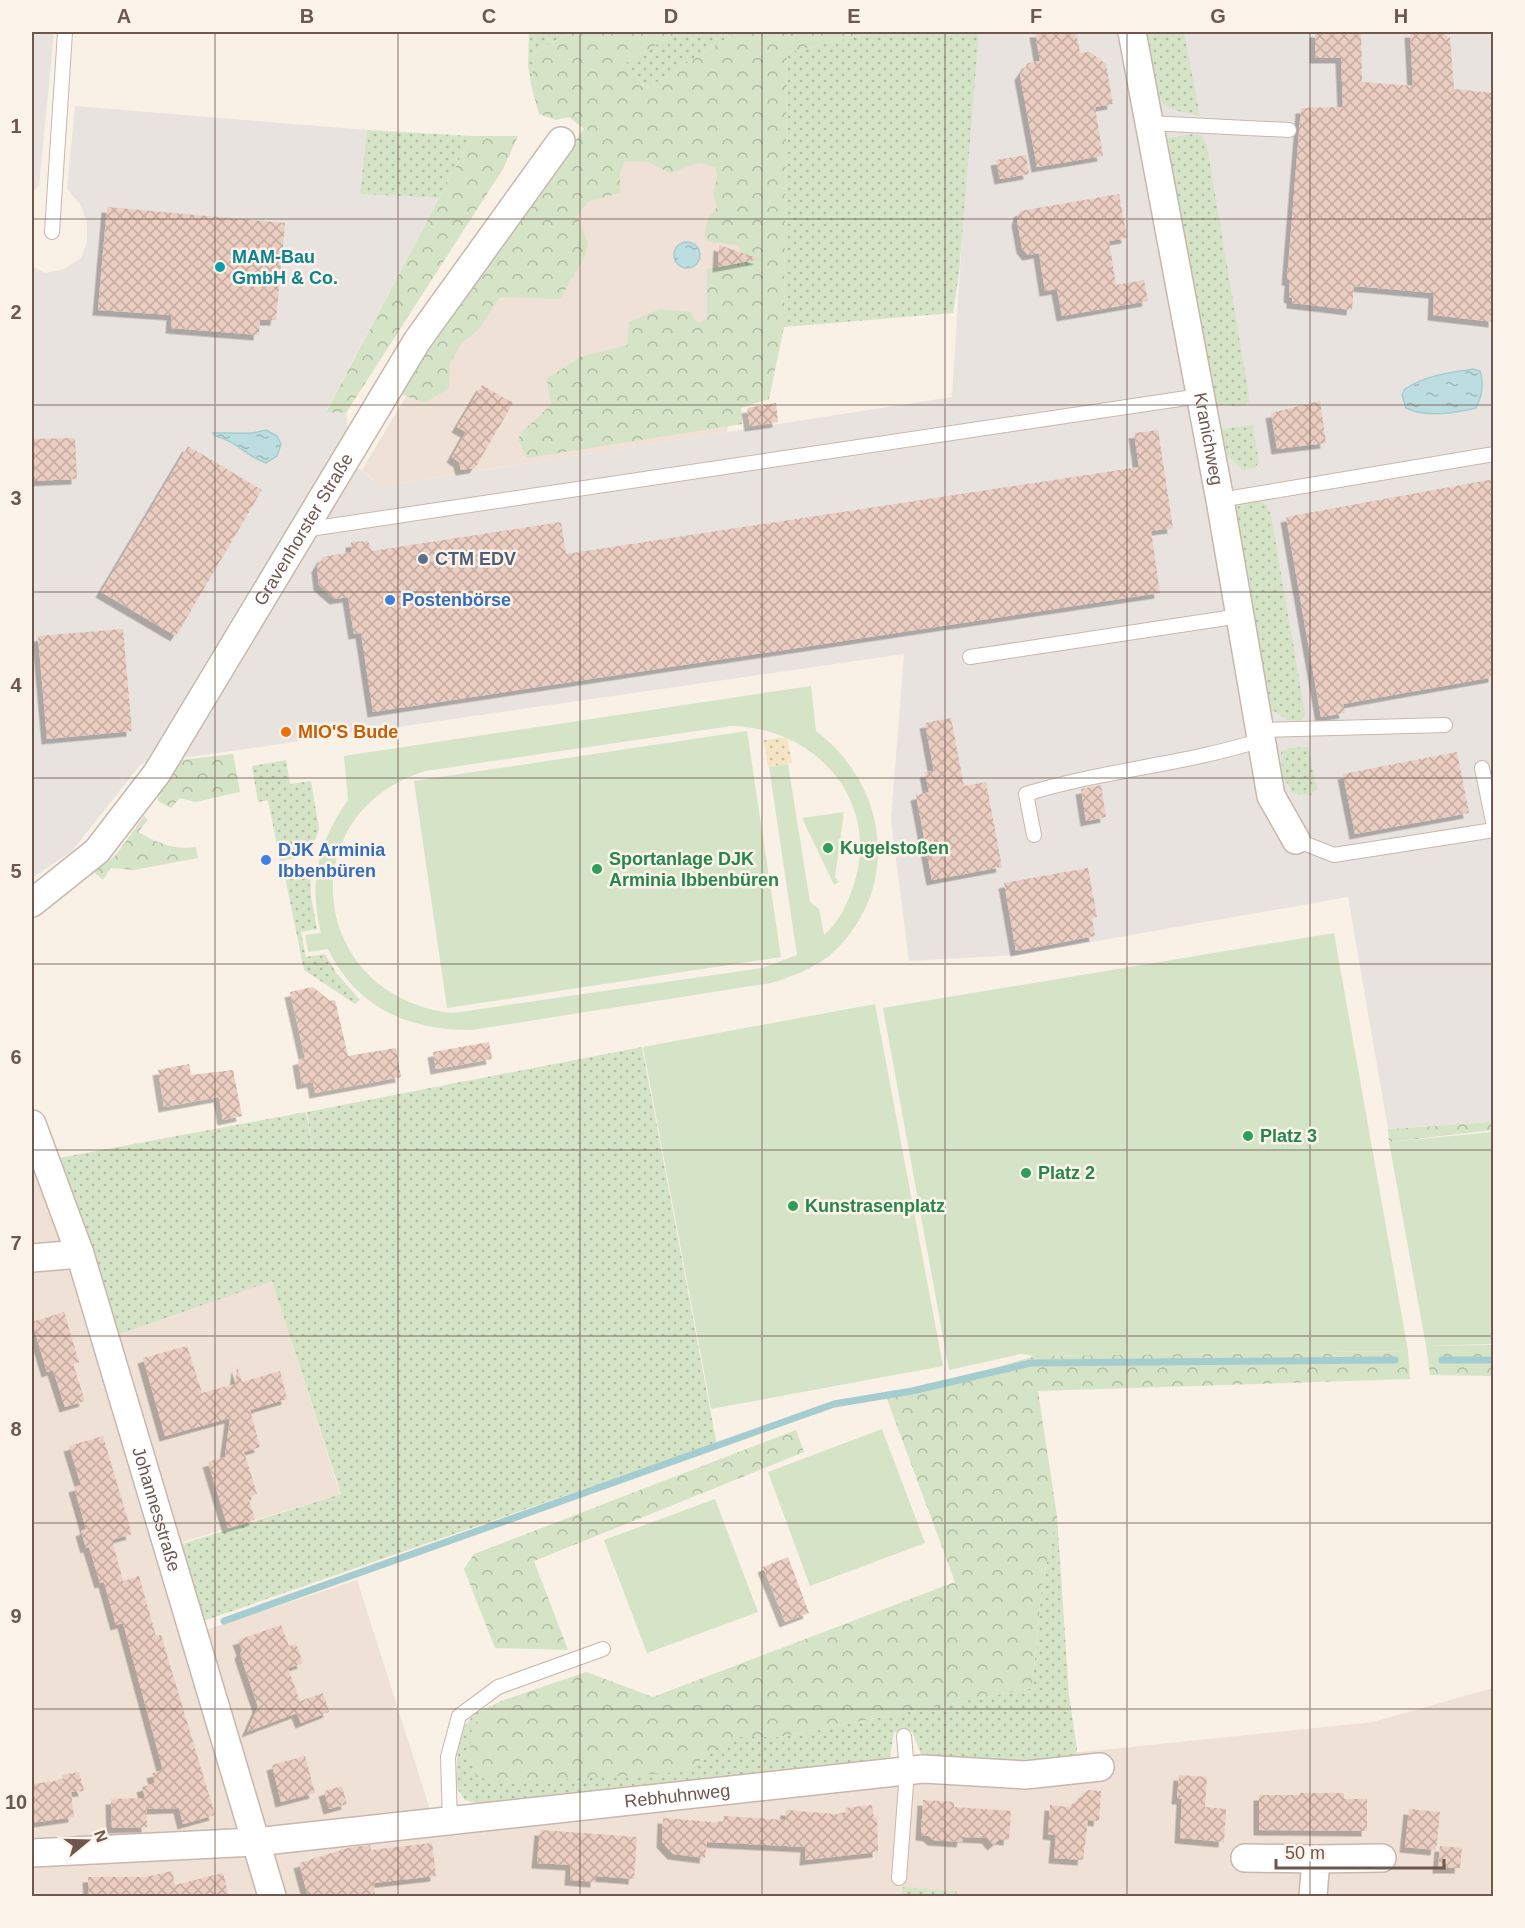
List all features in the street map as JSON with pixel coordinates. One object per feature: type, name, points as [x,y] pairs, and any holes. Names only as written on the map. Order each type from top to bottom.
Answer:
[{"type":"street","name":"Kranichweg","points":[[1132,32],[1220,500],[1271,796],[1296,840]]},
{"type":"street","name":"Gravenhorster Straße","points":[[32,903],[97,851],[157,772],[417,341],[561,141]]},
{"type":"street","name":"Johannesstraße","points":[[32,1124],[80,1254],[272,1896]]},
{"type":"street","points":[[32,1258],[80,1254]]},
{"type":"street","name":"Rebhuhnweg","points":[[32,1853],[255,1842],[923,1769],[1025,1775],[1101,1767]]},
{"type":"street","points":[[1245,1858],[1382,1858]]},
{"type":"street","points":[[1313,1896],[1316,1859]]},
{"type":"lane","points":[[52,232],[65,32]]},
{"type":"lane","points":[[1149,123],[1289,130]]},
{"type":"lane","points":[[302,531],[1200,396]]},
{"type":"lane","points":[[1220,500],[1494,454]]},
{"type":"lane","points":[[970,657],[1239,616]]},
{"type":"lane","points":[[1034,835],[1026,794],[1071,780],[1233,749],[1260,735],[1445,725]]},
{"type":"lane","points":[[1296,840],[1334,855],[1494,828],[1482,768]]},
{"type":"lane","points":[[450,1821],[448,1757],[459,1716],[498,1687],[603,1649]]},
{"type":"lane","points":[[899,1878],[907,1771],[904,1736]]},
{"type":"shaded area","points":[[32,32],[54,32],[39,186],[32,192]]},
{"type":"shaded area","points":[[975,32],[1493,32],[1493,1122],[1388,1129],[1348,897],[1017,955],[909,961],[891,820],[904,654],[141,764],[72,851],[32,878],[32,266],[45,273],[64,269],[81,258],[87,242],[87,222],[80,204],[67,189],[75,106],[367,130],[360,194],[439,198],[326,411],[346,413],[351,462],[381,486],[952,397]]},
{"type":"shaded area","points":[[713,73],[760,234],[727,432],[381,486],[362,470],[475,281],[567,145]]},
{"type":"shaded area","points":[[32,1158],[60,1237],[91,1344],[272,1280],[340,1494],[156,1550],[181,1638],[357,1580],[433,1819],[1373,1722],[1493,1688],[1493,1896],[32,1896]]},
{"type":"green space","points":[[529,32],[571,32],[534,53],[531,85],[528,64]]},
{"type":"green space","points":[[571,32],[679,32],[626,62],[646,89],[737,32],[873,32],[787,53],[784,327],[769,399],[741,408],[742,424],[527,458],[518,439],[523,431],[551,405],[547,379],[580,357],[627,345],[629,322],[660,309],[690,312],[698,324],[707,318],[707,269],[742,262],[739,245],[709,242],[704,236],[708,218],[717,207],[713,192],[718,176],[715,167],[699,163],[669,173],[649,162],[625,161],[620,174],[620,193],[589,201],[577,216],[588,242],[585,256],[560,299],[500,297],[479,329],[462,343],[450,363],[449,388],[425,403],[398,393],[420,346],[584,129],[569,117],[556,120],[539,114],[531,85],[534,53]]},
{"type":"green space","points":[[679,32],[737,32],[646,89],[626,62]]},
{"type":"green space","points":[[873,32],[979,32],[959,273],[953,313],[784,327],[787,53]]},
{"type":"green space","points":[[1145,32],[1184,32],[1200,116],[1172,109],[1162,102],[1151,73]]},
{"type":"green space","points":[[367,130],[472,136],[439,198],[360,194]]},
{"type":"green space","points":[[1192,134],[1202,136],[1207,146],[1249,396],[1249,402],[1240,407],[1217,404],[1214,398],[1166,145],[1168,138]]},
{"type":"green space","points":[[472,136],[518,136],[503,169],[346,413],[326,412]]},
{"type":"green space","points":[[1253,425],[1259,462],[1255,468],[1243,470],[1220,449],[1218,433],[1222,429]]},
{"type":"green space","points":[[1257,501],[1266,504],[1271,515],[1305,714],[1301,721],[1287,720],[1268,707],[1231,519],[1236,507]]},
{"type":"green space","points":[[811,686],[816,731],[841,754],[860,781],[872,810],[878,840],[876,871],[868,902],[852,930],[829,956],[808,969],[786,978],[771,983],[471,1030],[426,1026],[387,1012],[369,1001],[354,987],[328,949],[308,952],[305,935],[321,933],[317,914],[316,879],[323,847],[348,800],[344,756]],"holes":[[[731,726],[762,730],[789,739],[814,754],[834,774],[849,797],[858,824],[860,853],[854,884],[842,912],[824,935],[819,909],[810,902],[788,764],[769,767],[797,955],[762,968],[453,1013],[405,1000],[368,974],[345,940],[334,902],[336,862],[352,824],[381,793],[425,771]]]},
{"type":"green space","name":"Sportanlage DJK Arminia Ibbenbüren","points":[[747,731],[781,957],[447,1008],[414,781]]},
{"type":"green space","points":[[1308,747],[1317,788],[1311,795],[1294,794],[1282,775],[1281,752],[1289,748]]},
{"type":"green space","points":[[233,754],[240,792],[195,802],[180,798],[171,808],[158,801],[157,794],[180,760]]},
{"type":"green space","points":[[286,760],[290,784],[311,781],[319,829],[309,856],[280,861],[268,800],[258,802],[252,766]]},
{"type":"green space","name":"Kugelstoßen","points":[[844,812],[835,877],[839,882],[834,885],[802,818]]},
{"type":"green space","points":[[144,816],[148,820],[138,832],[166,845],[196,847],[198,858],[134,870],[111,868],[103,880],[94,872],[116,855]]},
{"type":"green space","points":[[310,872],[311,897],[317,929],[301,932],[306,957],[325,954],[337,974],[360,1000],[355,1004],[304,970],[285,877]]},
{"type":"green space","points":[[1334,933],[1408,1351],[1035,1356],[1021,1354],[949,1370],[883,1008]]},
{"type":"green space","name":"Kunstrasenplatz","points":[[875,1004],[943,1366],[711,1409],[643,1047]]},
{"type":"green space","points":[[642,1047],[717,1446],[685,1454],[203,1621],[182,1544],[341,1494],[272,1281],[117,1335],[59,1158],[306,1112],[313,1151],[307,1112]]},
{"type":"green space","points":[[1493,1122],[1493,1130],[1389,1142],[1388,1129]]},
{"type":"green space","points":[[1493,1132],[1493,1344],[1426,1346],[1389,1142]]},
{"type":"green space","points":[[1493,1345],[1493,1376],[1430,1375],[1426,1346]]},
{"type":"green space","points":[[1408,1351],[1410,1379],[1038,1391],[1057,1516],[1042,1585],[1032,1688],[779,1737],[733,1737],[684,1772],[511,1783],[476,1777],[469,1754],[472,1725],[504,1700],[586,1672],[653,1697],[955,1582],[887,1399],[1035,1356]]},
{"type":"green space","points":[[882,1429],[925,1543],[810,1586],[768,1472]]},
{"type":"green space","points":[[796,1430],[804,1452],[534,1561],[568,1650],[495,1648],[464,1569],[474,1554]]},
{"type":"green space","points":[[715,1499],[758,1612],[647,1653],[604,1540]]},
{"type":"green space","points":[[1057,1516],[1069,1695],[1077,1749],[1075,1762],[1021,1765],[923,1759],[912,1731],[894,1732],[889,1762],[483,1805],[465,1800],[456,1787],[458,1735],[475,1713],[504,1700],[472,1725],[684,1772],[733,1737],[779,1737],[1032,1688],[1042,1585]]},
{"type":"green space","points":[[903,1887],[957,1891],[956,1896],[902,1896]]},
{"type":"sand","points":[[787,737],[792,763],[768,767],[764,740]]},
{"type":"water","points":[[687,242],[696,246],[700,255],[696,264],[687,268],[678,264],[674,255],[678,246]]},
{"type":"water","points":[[1473,369],[1480,371],[1482,380],[1481,394],[1476,408],[1432,414],[1406,408],[1402,395],[1405,389],[1413,384],[1438,375]]},
{"type":"water","points":[[266,430],[277,436],[281,444],[277,456],[266,463],[213,433],[253,433]]},
{"type":"building","points":[[1035,32],[1076,32],[1080,53],[1090,52],[1106,64],[1113,104],[1095,107],[1103,156],[1037,167],[1020,75],[1028,63],[1040,61]]},
{"type":"building","points":[[1315,32],[1361,32],[1362,82],[1413,86],[1410,32],[1446,32],[1447,38],[1450,37],[1454,89],[1494,93],[1494,266],[1491,298],[1494,298],[1494,322],[1433,315],[1434,293],[1354,286],[1352,310],[1292,303],[1292,298],[1289,297],[1290,280],[1287,280],[1301,108],[1343,107],[1341,58],[1315,58]]},
{"type":"building","points":[[1026,155],[1029,174],[1000,179],[996,160]]},
{"type":"building","points":[[1119,194],[1127,238],[1109,241],[1116,285],[1144,280],[1148,301],[1062,316],[1057,289],[1045,291],[1039,253],[1028,255],[1022,248],[1017,220],[1020,211]]},
{"type":"building","name":"MAM-Bau GmbH & Co.","points":[[107,207],[285,223],[276,320],[260,320],[259,335],[171,328],[172,315],[98,310]]},
{"type":"building","points":[[719,245],[760,259],[718,267]]},
{"type":"building","points":[[482,385],[513,403],[475,468],[461,470],[459,462],[452,457],[466,432],[457,427]]},
{"type":"building","points":[[1320,401],[1326,443],[1277,449],[1271,413]]},
{"type":"building","points":[[776,403],[778,422],[750,426],[747,408]]},
{"type":"building","points":[[1158,430],[1173,528],[1151,531],[1160,593],[373,712],[361,633],[354,634],[348,597],[335,599],[319,585],[317,567],[323,557],[351,552],[351,542],[368,541],[372,551],[561,522],[566,554],[1139,467],[1134,433]]},
{"type":"building","points":[[75,438],[77,479],[32,481],[32,439]]},
{"type":"building","points":[[188,446],[262,490],[176,636],[101,592]]},
{"type":"building","points":[[1494,479],[1494,677],[1343,704],[1345,713],[1321,717],[1286,517]]},
{"type":"building","points":[[123,629],[132,731],[47,739],[38,636]]},
{"type":"building","points":[[951,718],[964,786],[986,782],[1002,867],[932,880],[916,795],[929,792],[925,772],[934,771],[925,723]]},
{"type":"building","points":[[1457,752],[1469,813],[1355,834],[1343,774]]},
{"type":"building","points":[[1101,785],[1106,817],[1086,821],[1081,789]]},
{"type":"building","points":[[1088,868],[1097,917],[1092,918],[1095,936],[1016,951],[1004,883]]},
{"type":"building","points":[[313,987],[330,1001],[335,1000],[348,1056],[396,1048],[401,1077],[315,1093],[313,1082],[302,1084],[298,1060],[305,1058],[290,992]]},
{"type":"building","points":[[489,1042],[492,1059],[436,1069],[433,1052]]},
{"type":"building","points":[[189,1064],[191,1075],[233,1070],[242,1116],[223,1120],[219,1097],[164,1107],[158,1070]]},
{"type":"building","points":[[64,1312],[79,1362],[73,1364],[85,1401],[65,1407],[53,1370],[47,1372],[32,1322]]},
{"type":"building","points":[[187,1346],[202,1393],[235,1384],[237,1366],[242,1382],[280,1371],[287,1399],[250,1410],[260,1447],[244,1452],[257,1494],[248,1497],[255,1520],[228,1528],[208,1462],[225,1457],[230,1418],[165,1436],[143,1358]]},
{"type":"building","points":[[103,1436],[132,1534],[112,1540],[123,1581],[139,1576],[156,1636],[161,1635],[215,1815],[183,1824],[179,1808],[148,1809],[146,1803],[147,1827],[112,1828],[111,1799],[145,1798],[142,1787],[155,1783],[152,1773],[163,1770],[123,1623],[116,1625],[104,1582],[100,1583],[89,1547],[86,1548],[81,1531],[86,1529],[74,1487],[81,1485],[69,1446]]},
{"type":"building","points":[[788,1557],[809,1613],[785,1622],[763,1567]]},
{"type":"building","points":[[281,1625],[289,1646],[296,1644],[303,1663],[288,1668],[300,1701],[323,1693],[329,1712],[301,1723],[297,1713],[247,1732],[258,1707],[240,1654],[242,1650],[238,1640]]},
{"type":"building","points":[[305,1756],[315,1793],[281,1802],[272,1765]]},
{"type":"building","points":[[79,1772],[84,1791],[71,1792],[74,1817],[32,1823],[32,1784],[63,1780],[62,1775]]},
{"type":"building","points":[[1179,1775],[1207,1777],[1205,1807],[1226,1809],[1224,1842],[1180,1838],[1182,1799],[1177,1799]]},
{"type":"building","points":[[342,1786],[347,1804],[329,1809],[324,1791]]},
{"type":"building","points":[[1088,1790],[1101,1791],[1099,1821],[1088,1820],[1083,1860],[1054,1858],[1056,1835],[1048,1834],[1050,1805],[1069,1807]]},
{"type":"building","points":[[1300,1793],[1344,1793],[1344,1799],[1367,1799],[1367,1831],[1259,1830],[1259,1795],[1300,1795]]},
{"type":"building","points":[[923,1800],[954,1802],[954,1807],[1011,1811],[1009,1840],[1000,1839],[993,1845],[987,1838],[963,1837],[962,1842],[933,1840],[929,1836],[921,1835]]},
{"type":"building","points":[[872,1805],[874,1818],[877,1817],[878,1852],[805,1860],[806,1847],[707,1842],[705,1858],[673,1854],[662,1842],[663,1818],[723,1823],[724,1816],[785,1820],[786,1810],[846,1815],[845,1808]]},
{"type":"building","points":[[1409,1809],[1440,1812],[1436,1850],[1405,1847]]},
{"type":"building","points":[[540,1830],[637,1837],[634,1879],[596,1876],[596,1882],[570,1880],[571,1865],[537,1863]]},
{"type":"building","points":[[432,1843],[436,1876],[374,1883],[375,1896],[308,1896],[299,1863],[348,1848],[370,1845],[371,1850]]},
{"type":"building","points":[[1440,1846],[1462,1848],[1460,1868],[1438,1868]]},
{"type":"building","points":[[172,1871],[175,1885],[223,1873],[229,1896],[89,1896],[88,1877],[146,1877]]},
{"type":"waterway","points":[[224,1621],[834,1404],[912,1391],[1031,1363],[1395,1360]]},
{"type":"waterway","points":[[1442,1360],[1494,1360]]},
{"type":"place","name":"MAM-Bau GmbH & Co.","points":[[220,267]]},
{"type":"place","name":"CTM EDV","points":[[423,559]]},
{"type":"place","name":"Postenbörse","points":[[390,600]]},
{"type":"place","name":"MIO'S Bude","points":[[286,732]]},
{"type":"place","name":"Kugelstoßen","points":[[828,848]]},
{"type":"place","name":"DJK Arminia Ibbenbüren","points":[[266,860]]},
{"type":"place","name":"Sportanlage DJK Arminia Ibbenbüren","points":[[597,869]]},
{"type":"place","name":"Platz 3","points":[[1248,1136]]},
{"type":"place","name":"Platz 2","points":[[1026,1173]]},
{"type":"place","name":"Kunstrasenplatz","points":[[793,1206]]}]
